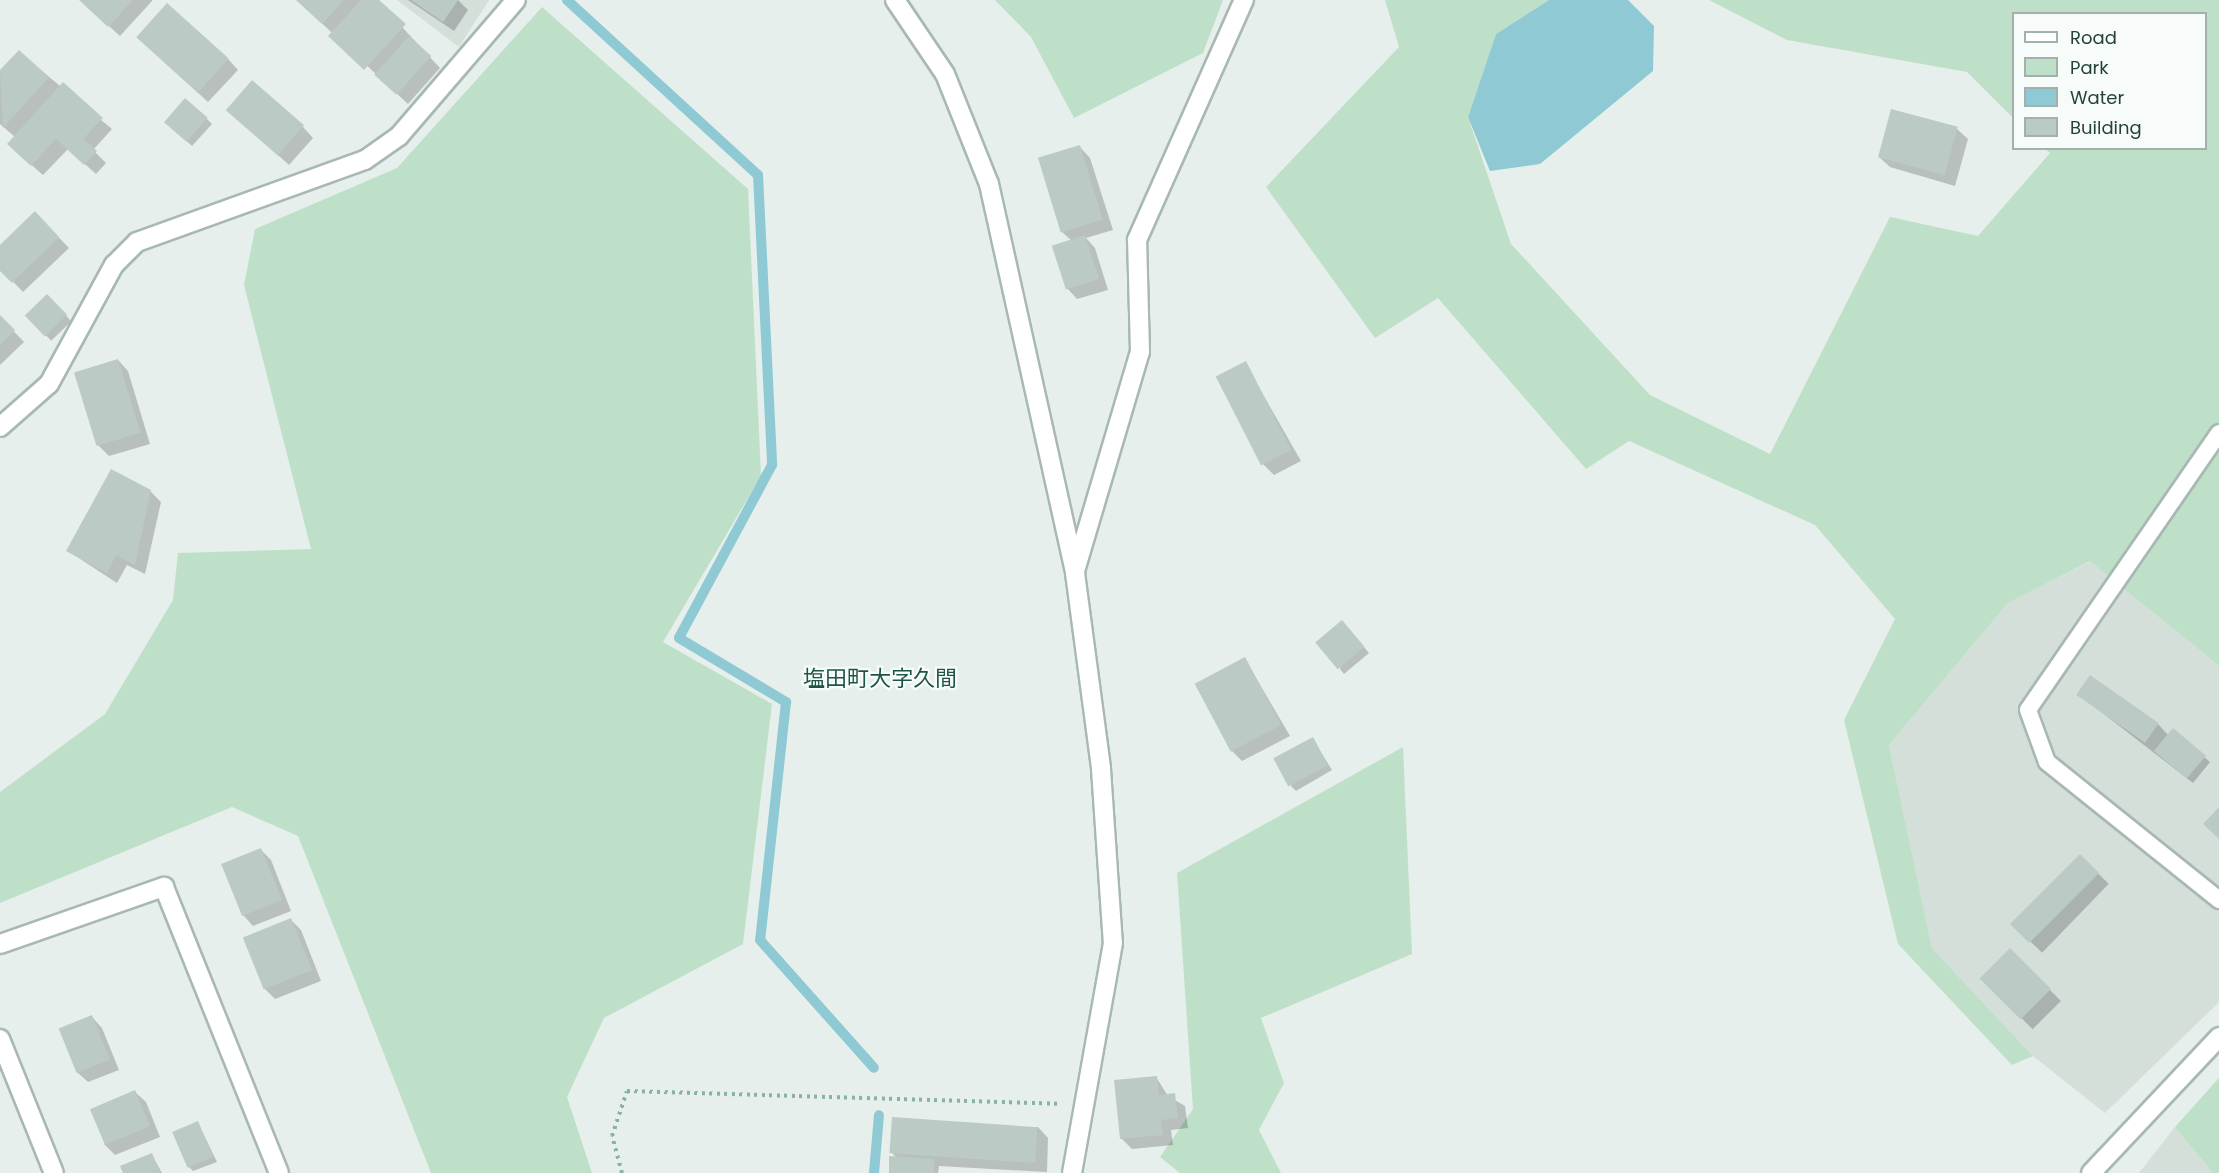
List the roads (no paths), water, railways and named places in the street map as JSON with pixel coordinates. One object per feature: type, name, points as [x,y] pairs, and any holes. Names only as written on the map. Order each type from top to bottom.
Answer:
[{"type":"street","points":[[0,427],[49,384],[114,266],[137,242],[365,160],[399,136],[516,0]]},
{"type":"street","points":[[895,0],[945,74],[989,184],[1075,573],[1101,769],[1113,943],[1072,1173]]},
{"type":"street","points":[[1075,573],[1140,352],[1137,240],[1244,0]]},
{"type":"street","points":[[0,944],[164,886],[279,1173]]},
{"type":"street","points":[[2091,1173],[2219,1036]]},
{"type":"street","points":[[0,1039],[54,1173]]},
{"type":"lane","points":[[2219,433],[2028,710],[2047,762],[2219,900]]},
{"type":"water","points":[[1549,0],[1628,0],[1654,26],[1653,71],[1540,164],[1490,171],[1468,117],[1496,34]]},
{"type":"waterway","points":[[567,0],[758,175],[772,465],[679,638],[786,702],[760,940],[874,1068]]},
{"type":"waterway","points":[[874,1173],[879,1115]]},
{"type":"district","name":"塩田町大字久間","points":[[880,679]]}]
